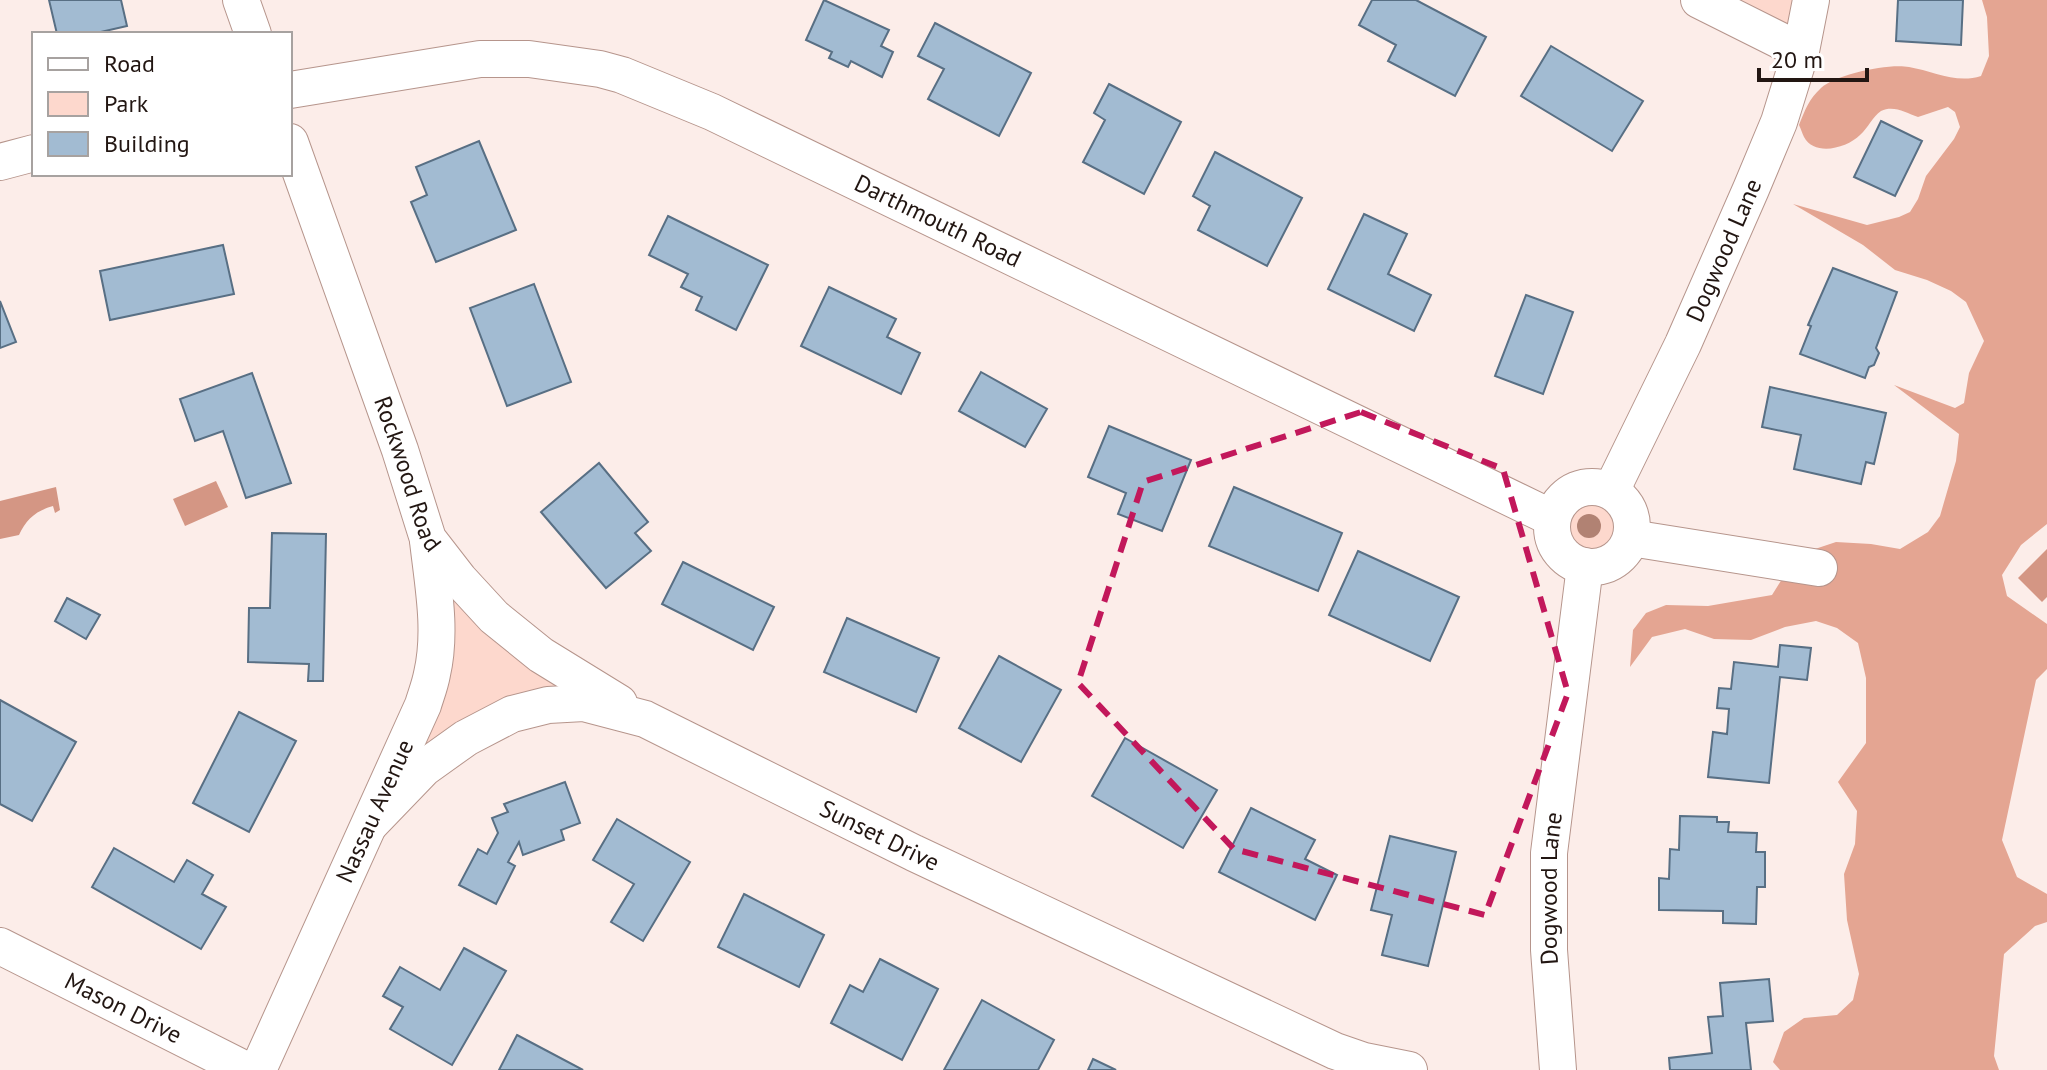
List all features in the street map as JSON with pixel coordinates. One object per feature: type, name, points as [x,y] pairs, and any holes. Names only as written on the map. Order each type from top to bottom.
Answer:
[{"type":"street","points":[[241,0],[252,32]]},
{"type":"street","points":[[1699,0],[1801,51]]},
{"type":"street","name":"Dogwood Lane","points":[[1611,491],[1683,344],[1779,122],[1801,51],[1811,0]]},
{"type":"street","name":"Darthmouth Road","points":[[292,90],[491,59],[560,62],[622,75],[712,112],[1552,518]]},
{"type":"street","name":"Rockwood Road","points":[[292,148],[400,450],[428,539],[494,617],[541,655],[645,719]]},
{"type":"street","points":[[0,162],[32,154]]},
{"type":"street","points":[[1586,486],[1611,491],[1627,506],[1631,516],[1631,538],[1626,549],[1618,558],[1597,567],[1572,562],[1562,555],[1551,531],[1556,507],[1574,490],[1586,486]]},
{"type":"street","points":[[1631,538],[1819,568]]},
{"type":"street","name":"Nassau Avenue","points":[[258,1070],[423,705],[433,673],[436,639],[436,605],[428,539]]},
{"type":"street","name":"Dogwood Lane","points":[[1558,1070],[1549,950],[1549,853],[1585,566]]},
{"type":"street","name":"Sunset Drive","points":[[371,823],[424,768],[466,738],[512,714],[548,705],[584,703],[645,719],[914,853],[1335,1051],[1364,1061],[1409,1070]]},
{"type":"street","name":"Mason Drive","points":[[0,946],[246,1070]]},
{"type":"highlighted area","points":[[1361,412],[1503,469],[1568,693],[1485,915],[1234,849],[1078,683],[1143,482]]},
{"type":"green space","points":[[1696,0],[1811,0],[1801,51]]},
{"type":"green space","points":[[1592,487],[1607,490],[1620,499],[1629,512],[1632,527],[1629,542],[1620,555],[1607,564],[1592,567],[1577,564],[1564,555],[1555,542],[1552,527],[1555,512],[1564,499],[1577,490]]},
{"type":"green space","points":[[428,539],[584,703],[424,768]]},
{"type":"shaded area","points":[[1982,0],[2047,0],[2047,524],[2021,545],[2002,575],[2007,596],[2047,624],[2047,669],[2036,680],[2002,840],[2017,877],[2047,894],[2047,922],[2035,926],[2004,954],[1994,1056],[1999,1070],[1780,1070],[1773,1062],[1784,1032],[1804,1018],[1837,1015],[1853,1000],[1859,974],[1847,920],[1844,874],[1855,844],[1857,811],[1838,782],[1866,743],[1866,678],[1858,643],[1837,628],[1816,621],[1785,627],[1751,640],[1714,639],[1685,629],[1652,637],[1630,667],[1633,630],[1646,613],[1666,605],[1708,606],[1772,595],[1797,555],[1836,542],[1900,549],[1928,532],[1940,516],[1956,461],[1959,434],[1894,385],[1955,408],[1964,403],[1969,373],[1984,341],[1966,302],[1927,280],[1895,270],[1863,245],[1793,204],[1867,225],[1910,212],[1926,176],[1960,127],[1955,112],[1948,107],[1918,117],[1900,110],[1886,109],[1878,113],[1854,140],[1839,147],[1823,149],[1809,143],[1799,125],[1810,101],[1821,88],[1850,74],[1900,66],[1954,78],[1981,76],[1989,56],[1987,17]]},
{"type":"shaded area","points":[[216,481],[228,507],[185,526],[173,499]]},
{"type":"shaded area","points":[[56,487],[60,510],[55,513],[53,506],[36,513],[19,535],[0,539],[0,501]]},
{"type":"shaded area","points":[[2047,549],[2047,597],[2042,602],[2018,578]]},
{"type":"building","points":[[49,0],[121,0],[127,26],[101,32],[57,32]]},
{"type":"building","points":[[824,0],[889,30],[881,46],[893,52],[882,77],[851,61],[848,67],[829,58],[832,52],[806,40]]},
{"type":"building","points":[[1372,0],[1416,0],[1486,37],[1455,96],[1388,61],[1396,45],[1359,25]]},
{"type":"building","points":[[1898,0],[1963,0],[1961,45],[1896,41]]},
{"type":"building","points":[[935,23],[1031,73],[999,136],[928,99],[944,69],[918,56]]},
{"type":"building","points":[[1551,46],[1643,101],[1612,151],[1521,96]]},
{"type":"building","points":[[1109,84],[1181,122],[1144,194],[1083,162],[1105,120],[1094,113]]},
{"type":"building","points":[[1881,121],[1922,141],[1895,196],[1854,177]]},
{"type":"building","points":[[479,141],[516,230],[436,262],[411,202],[427,195],[416,167]]},
{"type":"building","points":[[1215,152],[1302,198],[1267,266],[1198,230],[1210,206],[1193,196]]},
{"type":"building","points":[[1364,214],[1407,234],[1388,274],[1431,295],[1414,331],[1328,289]]},
{"type":"building","points":[[668,216],[768,265],[736,330],[696,310],[702,297],[681,287],[688,274],[649,255]]},
{"type":"building","points":[[223,245],[234,294],[110,320],[100,271]]},
{"type":"building","points":[[1833,268],[1897,292],[1876,348],[1879,353],[1865,378],[1800,354],[1811,326],[1808,325]]},
{"type":"building","points":[[534,284],[571,382],[507,406],[470,308]]},
{"type":"building","points":[[829,287],[896,319],[887,337],[920,353],[901,394],[801,346]]},
{"type":"building","points":[[1526,295],[1573,312],[1543,394],[1495,376]]},
{"type":"building","points":[[0,301],[16,342],[0,348]]},
{"type":"building","points":[[981,372],[1047,409],[1025,447],[959,411]]},
{"type":"building","points":[[252,373],[291,483],[246,498],[223,431],[195,441],[180,399]]},
{"type":"building","points":[[1770,387],[1886,413],[1874,464],[1866,462],[1861,484],[1794,469],[1801,435],[1762,427]]},
{"type":"building","points":[[1109,426],[1191,460],[1162,531],[1118,514],[1126,493],[1088,477]]},
{"type":"building","points":[[599,463],[648,522],[635,533],[651,551],[606,588],[541,512]]},
{"type":"building","points":[[1234,487],[1342,533],[1318,591],[1209,546]]},
{"type":"building","points":[[272,533],[326,534],[323,681],[308,681],[309,664],[248,662],[249,608],[270,608]]},
{"type":"building","points":[[1358,551],[1459,597],[1430,661],[1329,615]]},
{"type":"building","points":[[683,562],[774,607],[753,650],[662,604]]},
{"type":"building","points":[[67,598],[100,615],[86,639],[55,621]]},
{"type":"building","points":[[847,618],[939,658],[916,712],[824,672]]},
{"type":"building","points":[[1780,645],[1811,648],[1807,680],[1780,677],[1769,783],[1708,777],[1713,732],[1727,734],[1729,709],[1717,708],[1719,688],[1731,689],[1734,662],[1778,667]]},
{"type":"building","points":[[999,656],[1061,690],[1021,762],[959,728]]},
{"type":"building","points":[[0,700],[76,742],[32,821],[0,804]]},
{"type":"building","points":[[239,712],[296,741],[249,832],[193,803]]},
{"type":"building","points":[[1125,738],[1217,790],[1183,848],[1092,796]]},
{"type":"building","points":[[565,782],[580,823],[561,830],[564,840],[523,855],[519,842],[508,862],[515,866],[496,904],[459,885],[478,849],[487,854],[498,833],[492,818],[508,812],[504,804]]},
{"type":"building","points":[[1251,808],[1315,840],[1305,859],[1337,875],[1315,920],[1219,872]]},
{"type":"building","points":[[1680,816],[1717,817],[1717,822],[1729,822],[1728,832],[1757,833],[1756,852],[1765,852],[1765,887],[1757,887],[1756,924],[1723,923],[1723,911],[1659,910],[1659,878],[1669,879],[1670,849],[1679,850]]},
{"type":"building","points":[[617,819],[690,862],[643,941],[611,922],[634,884],[593,860]]},
{"type":"building","points":[[1390,836],[1456,852],[1428,966],[1382,955],[1392,915],[1371,910]]},
{"type":"building","points":[[114,848],[174,882],[187,860],[213,875],[202,894],[226,907],[201,949],[92,887]]},
{"type":"building","points":[[744,894],[824,935],[799,987],[718,947]]},
{"type":"building","points":[[464,948],[506,971],[452,1065],[390,1029],[403,1007],[383,996],[400,967],[440,990]]},
{"type":"building","points":[[880,959],[938,989],[902,1060],[831,1023],[850,985],[863,992]]},
{"type":"building","points":[[1769,979],[1773,1021],[1746,1023],[1751,1070],[1670,1070],[1669,1058],[1712,1053],[1708,1017],[1723,1016],[1720,983]]},
{"type":"building","points":[[982,1000],[1054,1040],[1038,1070],[944,1070]]},
{"type":"building","points":[[517,1035],[583,1070],[499,1070]]},
{"type":"building","points":[[1093,1059],[1116,1070],[1088,1070]]}]
